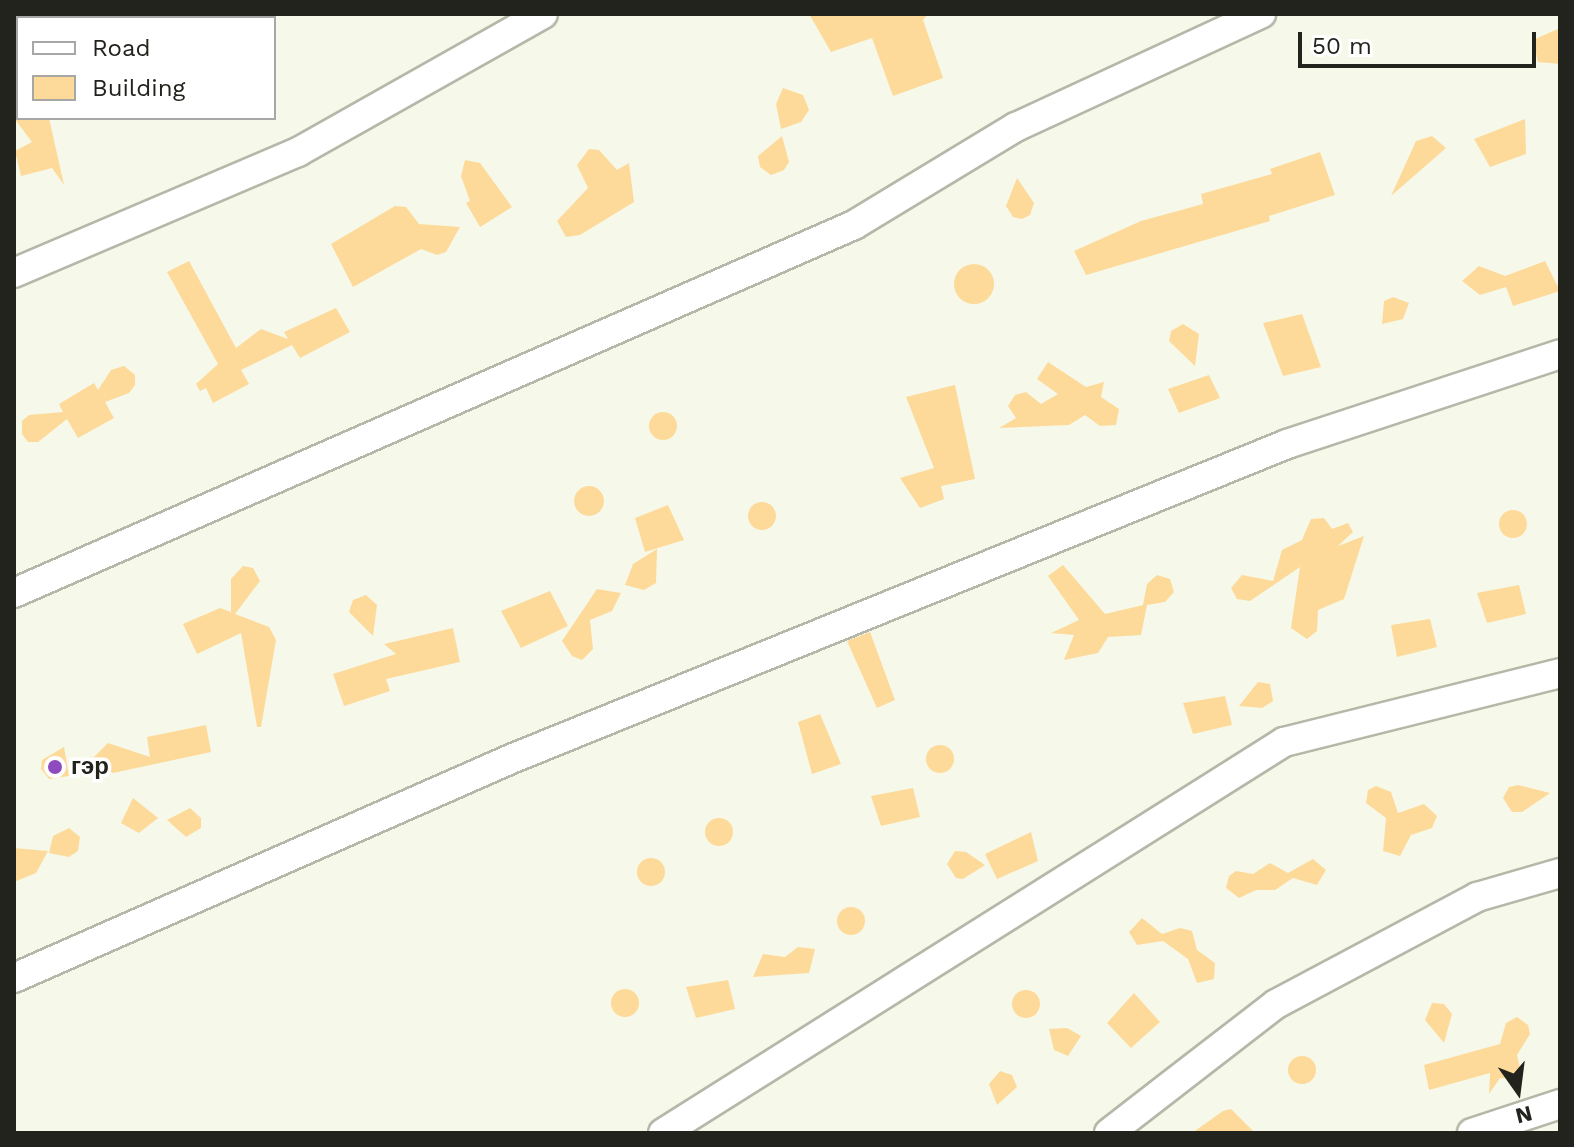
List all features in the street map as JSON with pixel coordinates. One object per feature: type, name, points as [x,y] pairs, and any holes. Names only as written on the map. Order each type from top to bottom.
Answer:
[{"type":"street","points":[[14,273],[298,152],[543,14]]},
{"type":"street","points":[[14,593],[854,225],[1016,127],[1261,14]]},
{"type":"street","points":[[14,978],[511,759],[1287,444],[1560,354]]},
{"type":"street","points":[[663,1133],[1284,742],[1560,673]]},
{"type":"street","points":[[1109,1133],[1276,1004],[1477,897],[1560,873]]},
{"type":"street","points":[[1472,1133],[1560,1104]]},
{"type":"building","points":[[809,14],[928,14],[923,20],[943,78],[893,96],[872,38],[831,52]]},
{"type":"building","points":[[1560,28],[1560,64],[1538,62],[1533,40]]},
{"type":"building","points":[[783,88],[803,95],[809,110],[801,122],[781,129],[776,104]]},
{"type":"building","points":[[14,118],[49,120],[64,185],[52,168],[21,176],[15,151],[32,142]]},
{"type":"building","points":[[1525,119],[1526,154],[1490,167],[1474,139]]},
{"type":"building","points":[[782,136],[789,162],[784,170],[771,175],[760,167],[758,156]]},
{"type":"building","points":[[1432,136],[1446,148],[1391,196],[1416,141]]},
{"type":"building","points":[[589,149],[599,150],[617,170],[629,163],[634,202],[580,235],[566,237],[557,221],[588,188],[577,165]]},
{"type":"building","points":[[1320,152],[1335,195],[1269,216],[1270,221],[1086,275],[1074,251],[1141,221],[1203,204],[1201,194],[1272,174],[1270,169]]},
{"type":"building","points":[[465,160],[480,163],[512,207],[480,227],[466,203],[470,201],[461,176]]},
{"type":"building","points":[[1017,178],[1034,203],[1030,215],[1022,219],[1013,217],[1006,206]]},
{"type":"building","points":[[395,206],[406,207],[419,224],[460,227],[446,252],[437,255],[421,249],[353,287],[331,244]]},
{"type":"building","points":[[189,261],[236,348],[261,329],[288,339],[284,332],[336,308],[350,332],[300,358],[292,345],[241,370],[249,384],[213,403],[206,388],[200,391],[196,384],[218,364],[167,272]]},
{"type":"building","points":[[1545,261],[1560,291],[1513,306],[1506,287],[1480,295],[1462,281],[1479,266],[1505,276]]},
{"type":"building","points":[[974,264],[988,270],[994,284],[988,298],[974,304],[960,298],[954,284],[960,270]]},
{"type":"building","points":[[1393,297],[1409,303],[1403,319],[1382,324],[1384,301]]},
{"type":"building","points":[[1302,314],[1321,367],[1283,376],[1263,323]]},
{"type":"building","points":[[1183,324],[1199,334],[1195,366],[1169,341],[1171,331]]},
{"type":"building","points":[[1048,362],[1086,387],[1104,382],[1101,397],[1119,409],[1116,425],[1100,426],[1085,415],[1069,425],[999,428],[1016,418],[1008,406],[1015,395],[1026,392],[1041,404],[1058,394],[1037,379]]},
{"type":"building","points":[[124,366],[135,375],[135,385],[129,393],[105,402],[114,418],[78,438],[67,419],[38,442],[28,442],[22,434],[22,421],[29,415],[63,412],[59,404],[94,383],[98,390],[111,370]]},
{"type":"building","points":[[1209,375],[1220,398],[1179,413],[1168,389]]},
{"type":"building","points":[[955,385],[975,479],[941,486],[944,499],[920,508],[900,478],[934,468],[906,397]]},
{"type":"building","points":[[663,412],[673,416],[677,426],[673,436],[663,440],[653,436],[649,426],[653,416]]},
{"type":"building","points":[[589,486],[600,490],[604,501],[600,512],[589,516],[578,512],[574,501],[578,490]]},
{"type":"building","points":[[762,502],[772,506],[776,516],[772,526],[762,530],[752,526],[748,516],[752,506]]},
{"type":"building","points":[[668,505],[684,540],[645,552],[635,518]]},
{"type":"building","points":[[1513,510],[1523,514],[1527,524],[1523,534],[1513,538],[1503,534],[1499,524],[1503,514]]},
{"type":"building","points":[[1324,518],[1332,529],[1348,523],[1353,532],[1338,546],[1364,536],[1344,599],[1318,610],[1317,631],[1307,639],[1291,628],[1300,567],[1250,601],[1237,599],[1231,588],[1242,575],[1273,581],[1282,550],[1302,540],[1311,519]]},
{"type":"building","points":[[657,549],[656,583],[644,590],[625,585],[633,564]]},
{"type":"building","points":[[1063,565],[1105,614],[1143,605],[1147,584],[1157,575],[1170,579],[1174,592],[1165,602],[1147,605],[1141,635],[1108,637],[1098,653],[1064,660],[1074,635],[1051,633],[1079,620],[1048,576]]},
{"type":"building","points":[[243,566],[253,568],[260,581],[235,614],[269,627],[276,640],[261,727],[257,727],[241,633],[197,654],[183,624],[220,608],[231,612],[231,579]]},
{"type":"building","points":[[1519,585],[1526,614],[1487,623],[1477,593]]},
{"type":"building","points":[[597,589],[621,593],[612,611],[590,620],[593,649],[582,660],[572,656],[562,641]]},
{"type":"building","points":[[550,591],[568,626],[521,648],[501,611]]},
{"type":"building","points":[[366,595],[377,605],[373,636],[349,612],[353,600]]},
{"type":"building","points":[[1430,619],[1437,647],[1397,657],[1391,625]]},
{"type":"building","points":[[453,628],[460,662],[386,679],[390,691],[344,706],[333,674],[396,654],[384,644]]},
{"type":"building","points":[[870,632],[895,700],[877,708],[847,641]]},
{"type":"building","points":[[1258,682],[1270,684],[1273,701],[1262,708],[1239,706]]},
{"type":"building","points":[[1225,696],[1232,725],[1193,734],[1183,703]]},
{"type":"building","points":[[820,714],[841,764],[812,774],[798,722]]},
{"type":"building","points":[[206,725],[211,752],[113,773],[90,761],[108,743],[150,757],[147,737]]},
{"type":"building","points":[[940,745],[950,749],[954,759],[950,769],[940,773],[930,769],[926,759],[930,749]]},
{"type":"building","name":"гэр","points":[[64,747],[69,776],[49,779],[41,769],[42,760]]},
{"type":"building","points":[[1518,785],[1550,793],[1522,812],[1512,812],[1503,798],[1509,787]]},
{"type":"building","points":[[1376,786],[1391,792],[1398,813],[1424,804],[1437,816],[1432,828],[1411,835],[1400,856],[1383,851],[1386,818],[1366,803],[1368,790]]},
{"type":"building","points":[[913,788],[920,817],[881,826],[871,796]]},
{"type":"building","name":"гэр","points":[[133,798],[158,818],[139,833],[121,823]]},
{"type":"building","points":[[190,808],[201,818],[201,828],[186,837],[167,820]]},
{"type":"building","points":[[719,818],[729,822],[733,832],[729,842],[719,846],[709,842],[705,832],[709,822]]},
{"type":"building","name":"гэр","points":[[69,828],[80,837],[78,851],[69,857],[49,853],[53,836]]},
{"type":"building","points":[[1031,832],[1038,861],[997,879],[985,854]]},
{"type":"building","points":[[14,848],[48,851],[36,873],[14,882]]},
{"type":"building","points":[[955,851],[966,852],[985,865],[963,879],[956,878],[947,864]]},
{"type":"building","points":[[651,858],[661,862],[665,872],[661,882],[651,886],[641,882],[637,872],[641,862]]},
{"type":"building","points":[[1313,859],[1326,870],[1317,885],[1293,878],[1275,890],[1256,890],[1239,898],[1226,888],[1229,876],[1236,871],[1253,874],[1270,863],[1288,873]]},
{"type":"building","points":[[851,907],[861,911],[865,921],[861,931],[851,935],[841,931],[837,921],[841,911]]},
{"type":"building","points":[[1142,918],[1162,934],[1180,928],[1192,931],[1197,950],[1215,963],[1214,979],[1197,983],[1188,959],[1163,941],[1137,945],[1129,932]]},
{"type":"building","points":[[798,947],[815,949],[809,973],[753,977],[763,954],[785,957]]},
{"type":"building","points":[[728,980],[735,1009],[696,1018],[686,987]]},
{"type":"building","points":[[625,989],[635,993],[639,1003],[635,1013],[625,1017],[615,1013],[611,1003],[615,993]]},
{"type":"building","points":[[1026,990],[1036,994],[1040,1004],[1036,1014],[1026,1018],[1016,1014],[1012,1004],[1016,994]]},
{"type":"building","points":[[1134,993],[1160,1022],[1131,1048],[1107,1023]]},
{"type":"building","points":[[1432,1003],[1444,1004],[1452,1014],[1444,1043],[1425,1020]]},
{"type":"building","points":[[1517,1017],[1528,1025],[1530,1034],[1517,1055],[1520,1068],[1514,1079],[1500,1078],[1489,1094],[1490,1073],[1429,1090],[1424,1065],[1500,1044],[1506,1023]]},
{"type":"building","points":[[1067,1028],[1081,1036],[1068,1056],[1054,1050],[1049,1029]]},
{"type":"building","points":[[1302,1056],[1312,1060],[1316,1070],[1312,1080],[1302,1084],[1292,1080],[1288,1070],[1292,1060]]},
{"type":"building","points":[[1000,1071],[1012,1075],[1017,1087],[997,1105],[989,1084]]},
{"type":"building","points":[[1231,1109],[1255,1133],[1192,1133],[1223,1111]]},
{"type":"place","name":"гэр","points":[[55,767]]}]
